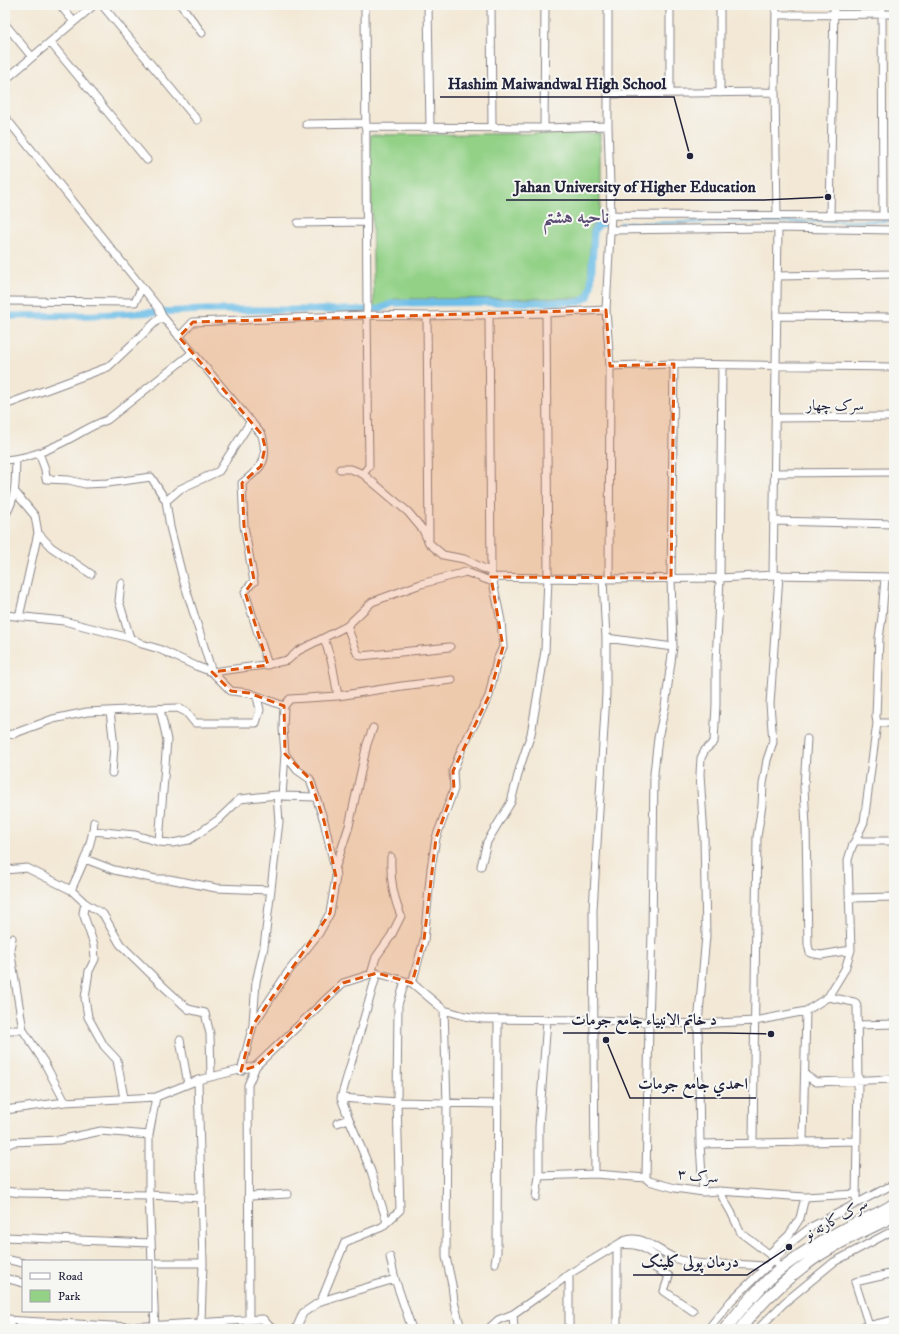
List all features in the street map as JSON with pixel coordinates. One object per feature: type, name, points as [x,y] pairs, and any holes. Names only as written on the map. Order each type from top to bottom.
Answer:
[{"type":"highway","name":"سرک کارته نو","points":[[725,1329],[740,1310],[770,1278],[810,1249],[841,1231],[894,1204]]},
{"type":"highway","name":"سرک کارته نو","points":[[740,1329],[749,1317],[796,1272],[829,1249],[894,1216]]},
{"type":"highway","points":[[740,1310],[749,1317]]},
{"type":"street","points":[[60,5],[74,22]]},
{"type":"street","points":[[5,80],[94,5]]},
{"type":"street","points":[[102,5],[197,120]]},
{"type":"street","points":[[180,5],[202,32]]},
{"type":"street","points":[[363,474],[369,466],[365,5]]},
{"type":"street","points":[[428,5],[430,128]]},
{"type":"street","points":[[491,5],[492,127]]},
{"type":"street","points":[[544,128],[545,5]]},
{"type":"street","points":[[594,1174],[593,910],[606,694],[606,579],[610,366],[606,310],[611,215],[608,126],[608,5]]},
{"type":"street","points":[[670,5],[670,93]]},
{"type":"street","points":[[720,5],[720,92]]},
{"type":"street","points":[[776,5],[775,92],[777,215]]},
{"type":"street","points":[[830,216],[834,5]]},
{"type":"street","points":[[882,5],[883,216]]},
{"type":"street","points":[[776,15],[894,14]]},
{"type":"street","points":[[5,24],[32,57]]},
{"type":"street","points":[[50,42],[146,160]]},
{"type":"street","points":[[608,94],[775,92]]},
{"type":"street","points":[[5,117],[158,307],[162,316],[262,435],[265,447],[265,456],[261,466],[242,483],[244,526],[254,582],[245,592],[268,665]]},
{"type":"street","points":[[306,124],[430,128],[544,128],[608,126]]},
{"type":"street","points":[[611,215],[894,216]]},
{"type":"street","points":[[298,223],[366,222]]},
{"type":"street","points":[[610,230],[778,228],[894,230]]},
{"type":"street","points":[[753,1143],[758,837],[763,784],[767,760],[773,742],[770,704],[776,576],[774,521],[778,228]]},
{"type":"street","points":[[777,276],[894,274]]},
{"type":"street","points":[[5,302],[135,302],[142,287]]},
{"type":"street","points":[[179,337],[193,322],[367,311],[427,316],[606,310]]},
{"type":"street","points":[[481,866],[487,842],[511,802],[520,766],[531,734],[545,651],[548,578],[546,313]]},
{"type":"street","points":[[320,1301],[345,1242],[382,1227],[400,1210],[397,1102],[398,1005],[424,940],[427,903],[436,838],[454,789],[453,771],[462,748],[489,696],[497,660],[503,647],[501,621],[492,577],[489,314]]},
{"type":"street","points":[[5,405],[108,367],[162,316]]},
{"type":"street","points":[[427,316],[429,543]]},
{"type":"street","points":[[777,316],[894,317]]},
{"type":"street","points":[[5,460],[16,459],[39,453],[72,438],[93,424],[107,420],[192,353]]},
{"type":"street","points":[[610,366],[674,364],[894,367]]},
{"type":"street","points":[[646,1178],[654,773],[658,738],[665,707],[672,647],[671,578],[674,364]]},
{"type":"street","points":[[703,1192],[700,1144],[698,1024],[706,936],[704,837],[700,774],[701,758],[705,750],[714,742],[716,705],[716,663],[720,578],[722,365]]},
{"type":"street","name":"سرک چهار","points":[[776,418],[894,417]]},
{"type":"street","points":[[166,501],[180,489],[219,471],[251,422]]},
{"type":"street","points":[[39,453],[45,469],[46,479],[69,480],[85,484],[108,483],[151,477],[166,501],[170,527],[183,579],[212,672]]},
{"type":"street","points":[[5,516],[12,504],[15,492],[16,459]]},
{"type":"street","points":[[340,469],[351,469],[363,474],[408,512],[423,530],[429,543],[443,555],[464,559],[492,577]]},
{"type":"street","points":[[775,473],[894,472]]},
{"type":"street","points":[[15,492],[35,516],[38,533],[19,617]]},
{"type":"street","points":[[774,521],[894,524]]},
{"type":"street","points":[[38,533],[51,547],[91,574]]},
{"type":"street","points":[[212,672],[268,665],[288,660],[298,651],[347,626],[372,602],[421,584],[466,572],[492,577],[606,579],[776,576],[894,578]]},
{"type":"street","points":[[249,1320],[250,1196],[248,1085],[256,1066],[343,983],[374,973],[408,982],[444,1010],[483,1020],[593,1020],[698,1024],[755,1021],[806,1011],[828,997],[845,969],[850,950],[848,860],[852,847],[864,822],[877,723],[878,656],[885,577]]},
{"type":"street","points":[[121,583],[119,601],[130,638]]},
{"type":"street","points":[[5,615],[64,621],[130,638],[212,672],[231,691],[248,693],[284,706]]},
{"type":"street","points":[[347,626],[358,653],[361,656],[450,647]]},
{"type":"street","points":[[324,638],[332,663],[338,696]]},
{"type":"street","points":[[606,638],[672,647]]},
{"type":"street","points":[[242,1071],[253,1025],[256,982],[264,947],[279,822],[280,796],[285,754],[283,728],[284,706],[290,699],[294,698],[338,696],[452,680]]},
{"type":"street","points":[[5,735],[13,734],[60,717],[87,712],[147,709],[178,708],[186,712],[195,723],[256,723],[260,710],[257,697]]},
{"type":"street","points":[[159,842],[167,740],[160,709]]},
{"type":"street","points":[[110,711],[114,746],[112,773]]},
{"type":"street","points":[[877,723],[894,722]]},
{"type":"street","points":[[335,870],[349,826],[367,744],[373,728]]},
{"type":"street","points":[[807,739],[804,787],[808,945],[810,953],[821,955],[850,950]]},
{"type":"street","points":[[253,1025],[288,972],[319,933],[330,913],[336,878],[324,821],[310,779],[297,770],[285,754]]},
{"type":"street","points":[[93,831],[135,835],[159,842],[172,843],[190,840],[218,820],[240,799],[280,796],[316,796]]},
{"type":"street","points":[[71,890],[85,859],[94,822]]},
{"type":"street","points":[[855,841],[894,841]]},
{"type":"street","points":[[387,1222],[371,1171],[341,1098],[374,973],[376,957],[391,936],[401,916],[396,905],[390,875],[390,857]]},
{"type":"street","points":[[85,859],[114,870],[156,879],[169,879],[216,888],[271,890]]},
{"type":"street","points":[[5,870],[27,868],[71,890],[85,903],[103,914],[120,944],[188,1009],[205,1013],[210,1034],[211,1076]]},
{"type":"street","points":[[849,898],[894,897]]},
{"type":"street","points":[[85,903],[83,913],[94,945],[95,959],[89,971],[85,998],[88,1017],[104,1046],[117,1060],[124,1098]]},
{"type":"street","points":[[12,938],[10,949],[23,1030],[44,1062],[65,1102]]},
{"type":"street","points":[[828,997],[856,1003],[858,1025],[856,1203]]},
{"type":"street","points":[[444,1010],[447,1103],[446,1257],[454,1302],[461,1329]]},
{"type":"street","points":[[803,1141],[806,1011]]},
{"type":"street","points":[[495,1263],[497,1252],[498,1020]]},
{"type":"street","points":[[536,1197],[539,1176],[539,1127],[547,1020]]},
{"type":"street","points":[[858,1025],[894,1024]]},
{"type":"street","points":[[5,1030],[23,1030]]},
{"type":"street","points":[[180,1040],[188,1084]]},
{"type":"street","points":[[5,1110],[65,1102],[156,1097],[198,1080],[211,1076],[242,1071],[256,1066]]},
{"type":"street","points":[[805,1075],[816,1082],[894,1079]]},
{"type":"street","points":[[198,1080],[203,1263],[201,1322]]},
{"type":"street","points":[[155,1327],[149,1195],[149,1134],[156,1097]]},
{"type":"street","points":[[341,1098],[397,1102],[498,1104]]},
{"type":"street","points":[[336,1123],[349,1119]]},
{"type":"street","points":[[5,1146],[13,1142],[59,1140],[101,1131],[149,1134]]},
{"type":"street","points":[[700,1144],[857,1141]]},
{"type":"street","name":"سرک ۳","points":[[539,1176],[594,1174],[646,1178],[649,1181],[669,1186],[703,1192],[719,1191],[806,1197],[856,1194]]},
{"type":"street","points":[[771,1257],[811,1227],[894,1184]]},
{"type":"street","points":[[5,1191],[21,1193],[149,1195],[202,1198]]},
{"type":"street","points":[[719,1191],[741,1233],[771,1257],[781,1270]]},
{"type":"street","points":[[250,1196],[288,1194]]},
{"type":"street","points":[[708,1329],[731,1301],[767,1267],[771,1257],[800,1218],[806,1197]]},
{"type":"street","points":[[758,1329],[784,1303],[834,1262],[894,1230]]},
{"type":"street","points":[[5,1237],[151,1243]]},
{"type":"street","points":[[488,1329],[498,1320],[513,1314],[569,1274],[623,1240],[638,1238],[680,1260],[702,1263],[750,1264],[767,1267]]},
{"type":"street","points":[[617,1245],[635,1244],[643,1247],[658,1258],[656,1269],[669,1276],[664,1291],[693,1311]]},
{"type":"street","points":[[617,1245],[617,1329]]},
{"type":"street","points":[[390,1257],[395,1279],[412,1329]]},
{"type":"street","points":[[5,1259],[22,1263]]},
{"type":"street","points":[[153,1263],[203,1263]]},
{"type":"street","points":[[869,1326],[855,1282],[894,1273]]},
{"type":"street","points":[[569,1274],[569,1329]]},
{"type":"street","points":[[5,1278],[22,1284]]},
{"type":"street","points":[[296,1329],[303,1313],[320,1301],[395,1279]]},
{"type":"street","points":[[513,1314],[514,1329]]},
{"type":"street","points":[[10,1329],[7,1319],[130,1327],[155,1327],[201,1322],[213,1326],[263,1319],[270,1327],[275,1329]]},
{"type":"street","points":[[854,1329],[894,1320]]},
{"type":"street","points":[[265,1321],[265,1329]]},
{"type":"highlighted area","points":[[606,310],[610,366],[674,364],[671,578],[491,577],[503,647],[489,696],[453,771],[454,789],[436,838],[424,940],[412,983],[377,973],[343,983],[256,1066],[241,1071],[253,1025],[330,913],[336,877],[324,821],[310,779],[285,754],[284,706],[249,693],[231,691],[212,672],[268,665],[245,592],[254,580],[244,526],[242,483],[261,466],[265,447],[262,435],[179,337],[193,322]]},
{"type":"green space","points":[[600,133],[600,222],[594,223],[591,228],[588,290],[581,298],[395,299],[378,307],[374,307],[370,135]]},
{"type":"waterway","points":[[620,223],[894,221]]},
{"type":"waterway","points":[[5,316],[94,315],[204,310],[369,310],[379,309],[393,303],[579,302],[588,297],[591,285],[594,231],[598,225],[605,223]]},
{"type":"place","name":"Hashim Maiwandwal High School","points":[[690,156]]},
{"type":"place","name":"Jahan University of Higher Education","points":[[828,197]]},
{"type":"place","name":"د خاتم الانبیاء جامع جومات","points":[[771,1034]]},
{"type":"place","name":"احمدي جامع جومات","points":[[606,1040]]},
{"type":"place","name":"درمان پولی کلینک","points":[[789,1247]]},
{"type":"district","name":"ناحیه هشتم","points":[[576,217]]}]
